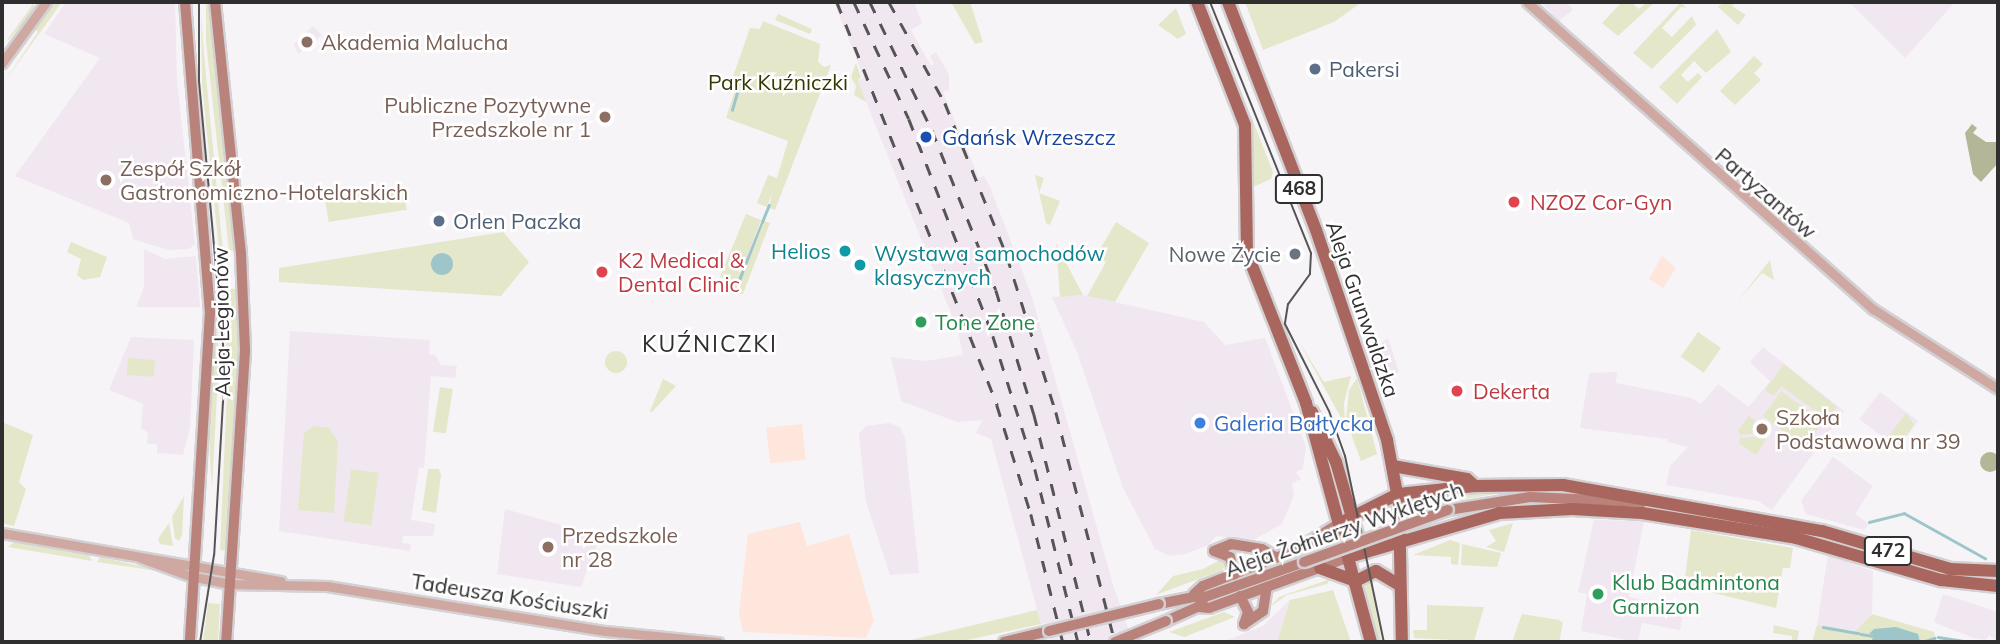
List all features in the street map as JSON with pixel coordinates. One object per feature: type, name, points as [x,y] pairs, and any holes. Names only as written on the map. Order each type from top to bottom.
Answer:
[{"type":"main road","name":"Aleja Legionów","points":[[185,2],[210,312],[190,642]]},
{"type":"main road","name":"Aleja Legionów","points":[[215,2],[244,301],[242,418],[226,642]]},
{"type":"main road","name":"468","points":[[1197,2],[1245,125],[1245,233],[1251,267],[1306,402],[1340,523],[1355,555],[1356,581],[1371,642]]},
{"type":"main road","name":"Aleja Grunwaldzka","points":[[1228,2],[1316,230],[1393,466],[1398,495],[1398,584],[1402,642]]},
{"type":"main road","points":[[1306,402],[1321,425],[1352,516],[1355,555]]},
{"type":"main road","points":[[1393,466],[1467,479],[1475,486]]},
{"type":"main road","name":"472","points":[[1398,495],[1475,486],[1563,485],[1627,494],[1643,508]]},
{"type":"main road","points":[[1200,596],[1203,586],[1278,558],[1379,501],[1398,495]]},
{"type":"main road","name":"Aleja Żołnierzy Wyklętych","points":[[1004,642],[1200,596],[1448,510],[1530,497],[1643,508],[1819,543],[1941,580],[1998,586]]},
{"type":"main road","points":[[1379,501],[1399,517]]},
{"type":"main road","name":"472","points":[[1398,540],[1522,510],[1643,508]]},
{"type":"main road","name":"Aleja Żołnierzy Wyklętych","points":[[1643,508],[1822,531],[1950,569],[1998,571]]},
{"type":"main road","points":[[1115,642],[1198,607],[1267,587],[1398,540]]},
{"type":"main road","points":[[1234,575],[1230,556],[1214,551],[1222,546],[1262,549],[1278,558]]},
{"type":"main road","points":[[1320,568],[1356,581],[1376,571],[1398,584]]},
{"type":"main road","points":[[1240,596],[1248,612],[1244,624],[1263,611],[1267,587]]},
{"type":"main road","name":"Aleja Żołnierzy Wyklętych","points":[[1198,607],[1200,596]]},
{"type":"street","points":[[2,63],[46,2]]},
{"type":"street","name":"Partyzantów","points":[[1528,2],[1872,309],[1998,388]]},
{"type":"street","name":"Tadeusza Kościuszki","points":[[2,533],[141,558],[195,564],[296,584],[605,631],[718,642]]},
{"type":"street","name":"Tadeusza Kościuszki","points":[[141,558],[194,577],[230,584],[296,584]]},
{"type":"shaded area","points":[[66,2],[175,2],[177,81],[195,244],[189,249],[168,250],[133,239],[129,223],[15,176],[100,58],[44,34]]},
{"type":"shaded area","points":[[834,2],[914,2],[922,23],[911,30],[931,66],[934,64],[930,56],[936,52],[949,75],[949,90],[943,92],[979,178],[984,176],[990,187],[1032,297],[1114,588],[1133,642],[1051,642],[1046,623],[1041,624],[991,439],[976,433],[982,420],[957,422],[901,401],[891,357],[926,361],[963,355],[958,331],[858,81],[864,78]]},
{"type":"shaded area","points":[[1541,2],[1566,2],[1573,10],[1559,21]]},
{"type":"shaded area","points":[[1849,2],[1955,2],[1905,58]]},
{"type":"shaded area","name":"Akademia Malucha","points":[[313,26],[322,35],[298,54],[294,44]]},
{"type":"shaded area","points":[[144,249],[165,259],[196,256],[200,307],[136,307],[144,287]]},
{"type":"shaded area","points":[[1662,256],[1676,268],[1663,288],[1649,279]]},
{"type":"shaded area","name":"Galeria Bałtycka","points":[[1083,295],[1204,322],[1225,345],[1265,338],[1306,447],[1303,469],[1296,472],[1301,479],[1292,483],[1294,495],[1282,524],[1253,540],[1216,536],[1208,545],[1186,554],[1170,556],[1155,549],[1123,488],[1077,352],[1052,297]]},
{"type":"shaded area","points":[[290,331],[430,340],[429,354],[435,355],[441,365],[457,366],[455,378],[431,376],[424,468],[419,467],[411,520],[435,524],[433,536],[403,536],[402,543],[411,544],[410,551],[279,531]]},
{"type":"shaded area","points":[[131,337],[194,340],[190,428],[183,455],[157,453],[157,444],[147,444],[148,433],[141,428],[143,404],[109,390]]},
{"type":"shaded area","points":[[1388,338],[1399,372],[1379,378],[1370,354]]},
{"type":"shaded area","name":"Szkoła Podstawowa nr 39","points":[[1763,347],[1844,411],[1772,510],[1758,501],[1666,485],[1670,466],[1688,447],[1667,442],[1667,439],[1580,428],[1589,373],[1617,372],[1616,383],[1692,398],[1701,404],[1718,384],[1749,407],[1770,381],[1750,362]]},
{"type":"shaded area","points":[[1880,392],[1918,421],[1898,448],[1860,419]]},
{"type":"shaded area","points":[[889,423],[900,427],[905,438],[919,573],[890,575],[866,502],[859,434],[866,426]]},
{"type":"shaded area","points":[[802,424],[806,460],[770,464],[766,428]]},
{"type":"shaded area","points":[[1833,457],[1873,486],[1855,514],[1869,524],[1864,530],[1806,514],[1801,501]]},
{"type":"shaded area","name":"Przedszkole nr 28","points":[[505,509],[600,536],[581,587],[497,574]]},
{"type":"shaded area","points":[[1594,520],[1644,521],[1629,597],[1684,608],[1680,630],[1642,623],[1638,642],[1581,631],[1587,594],[1578,592]]},
{"type":"shaded area","points":[[800,522],[807,546],[849,534],[874,620],[866,638],[743,632],[739,613],[748,534]]},
{"type":"shaded area","points":[[1828,555],[1873,571],[1872,614],[1856,632],[1817,625]]},
{"type":"shaded area","points":[[1943,594],[1998,612],[1998,642],[1989,635],[1986,640],[1973,638],[1934,622]]},
{"type":"shaded area","points":[[1290,600],[1277,642],[1223,642],[1263,626]]},
{"type":"green space","points":[[54,2],[62,2],[2,85],[38,32],[34,28]]},
{"type":"green space","points":[[206,2],[209,2],[235,250],[229,251],[206,42]]},
{"type":"green space","points":[[951,2],[970,2],[983,42],[975,44]]},
{"type":"green space","points":[[1245,2],[1362,2],[1334,22],[1263,50]]},
{"type":"green space","points":[[1622,2],[1631,2],[1639,9],[1647,2],[1655,2],[1618,36],[1602,23]]},
{"type":"green space","points":[[1681,2],[1686,8],[1681,7],[1662,28],[1672,37],[1692,16],[1696,25],[1652,69],[1633,53]]},
{"type":"green space","points":[[1724,2],[1735,2],[1732,6],[1746,15],[1738,25],[1718,7]]},
{"type":"green space","points":[[33,4],[36,8],[8,41],[7,40]]},
{"type":"green space","points":[[1176,8],[1186,34],[1178,39],[1158,25]]},
{"type":"green space","points":[[201,14],[223,252],[219,250],[202,85]]},
{"type":"green space","points":[[778,14],[812,29],[810,34],[775,20]]},
{"type":"green space","name":"Park Kuźniczki","points":[[763,21],[820,44],[818,62],[824,67],[831,65],[775,210],[769,208],[772,192],[767,207],[757,203],[768,175],[777,178],[788,141],[726,118],[735,90],[729,88],[750,28],[760,29]]},
{"type":"green space","points":[[1717,29],[1731,52],[1706,73],[1694,61],[1681,75],[1688,82],[1698,73],[1702,77],[1677,104],[1659,87]]},
{"type":"green space","points":[[1754,56],[1763,64],[1754,73],[1761,80],[1735,105],[1720,91]]},
{"type":"green space","points":[[856,63],[861,77],[858,80],[866,102],[854,95],[856,86],[851,77]]},
{"type":"green space","points":[[1251,116],[1273,172],[1271,179],[1253,187]]},
{"type":"green space","points":[[1972,124],[1977,128],[1973,133],[1986,142],[1998,142],[1998,163],[1981,182],[1973,174],[1965,133]]},
{"type":"green space","points":[[1035,175],[1044,178],[1039,193]]},
{"type":"green space","points":[[403,186],[407,210],[329,222],[325,198]]},
{"type":"green space","points":[[1039,193],[1060,201],[1050,225],[1046,223]]},
{"type":"green space","points":[[746,214],[761,220],[739,280],[764,221],[770,223],[743,294],[732,294],[724,290],[728,280],[720,277]]},
{"type":"green space","points":[[1116,222],[1149,243],[1115,302],[1087,296],[1106,262],[1096,256]]},
{"type":"green space","points":[[503,232],[529,262],[501,296],[279,282],[279,268]]},
{"type":"green space","points":[[71,242],[107,257],[100,277],[83,280],[77,275],[81,259],[67,252]]},
{"type":"green space","points":[[1056,243],[1074,278],[1083,295],[1060,297]]},
{"type":"green space","points":[[1770,260],[1774,280],[1762,273],[1737,302]]},
{"type":"green space","points":[[215,287],[219,356],[212,488],[208,426]]},
{"type":"green space","points":[[223,288],[238,289],[239,358],[227,551],[220,550],[228,370]]},
{"type":"green space","points":[[1698,332],[1721,348],[1704,373],[1681,357]]},
{"type":"green space","points":[[1298,340],[1324,382],[1351,376],[1344,403],[1345,425]]},
{"type":"green space","points":[[616,351],[624,354],[627,362],[624,370],[616,373],[608,370],[605,362],[608,354]]},
{"type":"green space","points":[[128,358],[155,360],[154,377],[127,375]]},
{"type":"green space","points":[[1784,364],[1837,407],[1828,420],[1781,386],[1774,396],[1765,390]]},
{"type":"green space","points":[[1357,378],[1377,454],[1361,461],[1346,420],[1349,390]]},
{"type":"green space","points":[[663,379],[676,386],[652,412],[650,411]]},
{"type":"green space","points":[[440,387],[453,389],[446,433],[433,431]]},
{"type":"green space","points":[[1781,391],[1823,422],[1805,447],[1763,416]]},
{"type":"green space","points":[[1906,413],[1914,425],[1899,445],[1888,437]]},
{"type":"green space","points":[[1749,416],[1764,427],[1763,433],[1740,435],[1738,430]]},
{"type":"green space","points":[[2,422],[33,435],[19,482],[26,489],[14,526],[2,523]]},
{"type":"green space","points":[[314,426],[329,428],[338,441],[334,513],[298,510],[304,433]]},
{"type":"green space","points":[[1763,436],[1766,440],[1756,455],[1739,443],[1740,438]]},
{"type":"green space","points":[[1990,452],[1997,455],[2000,462],[1997,469],[1990,472],[1983,469],[1980,462],[1983,455]]},
{"type":"green space","points":[[351,469],[379,473],[371,525],[344,521]]},
{"type":"green space","points":[[428,469],[439,469],[441,475],[436,513],[422,510]]},
{"type":"green space","points":[[1514,491],[1453,501],[1418,512],[1420,496]]},
{"type":"green space","points":[[184,496],[182,535],[179,541],[175,538],[172,517]]},
{"type":"green space","points":[[169,523],[173,546],[160,544],[158,539]]},
{"type":"green space","points":[[1513,523],[1504,552],[1486,547],[1496,541],[1489,530]]},
{"type":"green space","points":[[1691,530],[1793,548],[1790,568],[1783,568],[1776,608],[1684,586]]},
{"type":"green space","points":[[1450,540],[1460,543],[1458,565],[1451,564],[1451,557],[1413,555]]},
{"type":"green space","points":[[15,541],[89,555],[92,561],[8,547]]},
{"type":"green space","points":[[1462,544],[1501,553],[1497,567],[1461,565]]},
{"type":"green space","points":[[100,557],[150,568],[164,572],[97,562]]},
{"type":"green space","points":[[1220,560],[1226,565],[1222,570],[1156,595],[1173,576],[1203,569]]},
{"type":"green space","points":[[1369,576],[1382,642],[1377,642],[1364,591]]},
{"type":"green space","points":[[1330,579],[1327,584],[1287,595],[1270,607],[1279,597]]},
{"type":"green space","points":[[1333,590],[1351,642],[1277,642],[1290,600]]},
{"type":"green space","points":[[208,603],[220,604],[218,642],[203,642]]},
{"type":"green space","points":[[1427,605],[1484,607],[1474,641],[1414,638],[1413,630],[1427,630]]},
{"type":"green space","points":[[1037,610],[1041,624],[958,642],[902,642]]},
{"type":"green space","points":[[1224,612],[1235,617],[1184,637],[1169,632]]},
{"type":"green space","points":[[1522,614],[1563,623],[1559,642],[1512,642]]},
{"type":"green space","points":[[1872,614],[1934,632],[1936,642],[1812,642],[1817,625],[1855,632]]},
{"type":"green space","points":[[1774,625],[1799,631],[1797,642],[1792,642],[1792,636],[1773,633]]},
{"type":"water","points":[[762,220],[764,221],[741,281],[738,280]]},
{"type":"water","points":[[442,253],[450,256],[453,264],[450,272],[442,275],[434,272],[431,264],[434,256]]},
{"type":"water","points":[[1896,627],[1918,634],[1920,642],[1871,642],[1874,635],[1869,634],[1874,629]]},
{"type":"waterway","points":[[732,110],[740,82]]},
{"type":"waterway","points":[[762,222],[769,205]]},
{"type":"waterway","points":[[1869,522],[1904,513],[1985,558]]},
{"type":"waterway","points":[[1823,627],[1858,633]]},
{"type":"waterway","points":[[1861,634],[1874,636]]},
{"type":"waterway","points":[[1938,637],[1962,641]]},
{"type":"waterway","points":[[1922,642],[1934,638]]},
{"type":"tram line","points":[[199,2],[199,81],[225,367],[214,555],[200,642]]},
{"type":"tram line","points":[[1210,2],[1311,253],[1310,274],[1288,304],[1285,324],[1329,411],[1345,456],[1384,642]]},
{"type":"railway","points":[[837,2],[997,405],[1031,514],[1063,642]]},
{"type":"railway","points":[[854,2],[909,119],[993,336],[1035,469],[1078,642]]},
{"type":"railway","points":[[870,2],[932,130],[996,290],[1034,414],[1091,642]]},
{"type":"railway","points":[[889,2],[945,103],[1007,256],[1056,412],[1115,642]]},
{"type":"place","name":"Akademia Malucha","points":[[307,42]]},
{"type":"place","name":"Pakersi","points":[[1315,69]]},
{"type":"place","name":"Publiczne Pozytywne Przedszkole nr 1","points":[[605,117]]},
{"type":"place","name":"Gdańsk Wrzeszcz","points":[[926,137]]},
{"type":"place","name":"Zespół Szkół Gastronomiczno-Hotelarskich","points":[[106,180]]},
{"type":"place","name":"NZOZ Cor-Gyn","points":[[1514,202]]},
{"type":"place","name":"Orlen Paczka","points":[[439,221]]},
{"type":"place","name":"Helios","points":[[845,251]]},
{"type":"place","name":"Nowe Życie","points":[[1295,254]]},
{"type":"place","name":"Wystawa samochodów klasycznych","points":[[860,265]]},
{"type":"place","name":"K2 Medical & Dental Clinic","points":[[602,272]]},
{"type":"place","name":"Tone Zone","points":[[921,322]]},
{"type":"place","name":"Dekerta","points":[[1457,391]]},
{"type":"place","name":"Galeria Bałtycka","points":[[1200,423]]},
{"type":"place","name":"Szkoła Podstawowa nr 39","points":[[1762,429]]},
{"type":"place","name":"Przedszkole nr 28","points":[[548,547]]},
{"type":"place","name":"Klub Badmintona Garnizon","points":[[1598,594]]},
{"type":"district","name":"KUŹNICZKI","points":[[710,344]]}]
